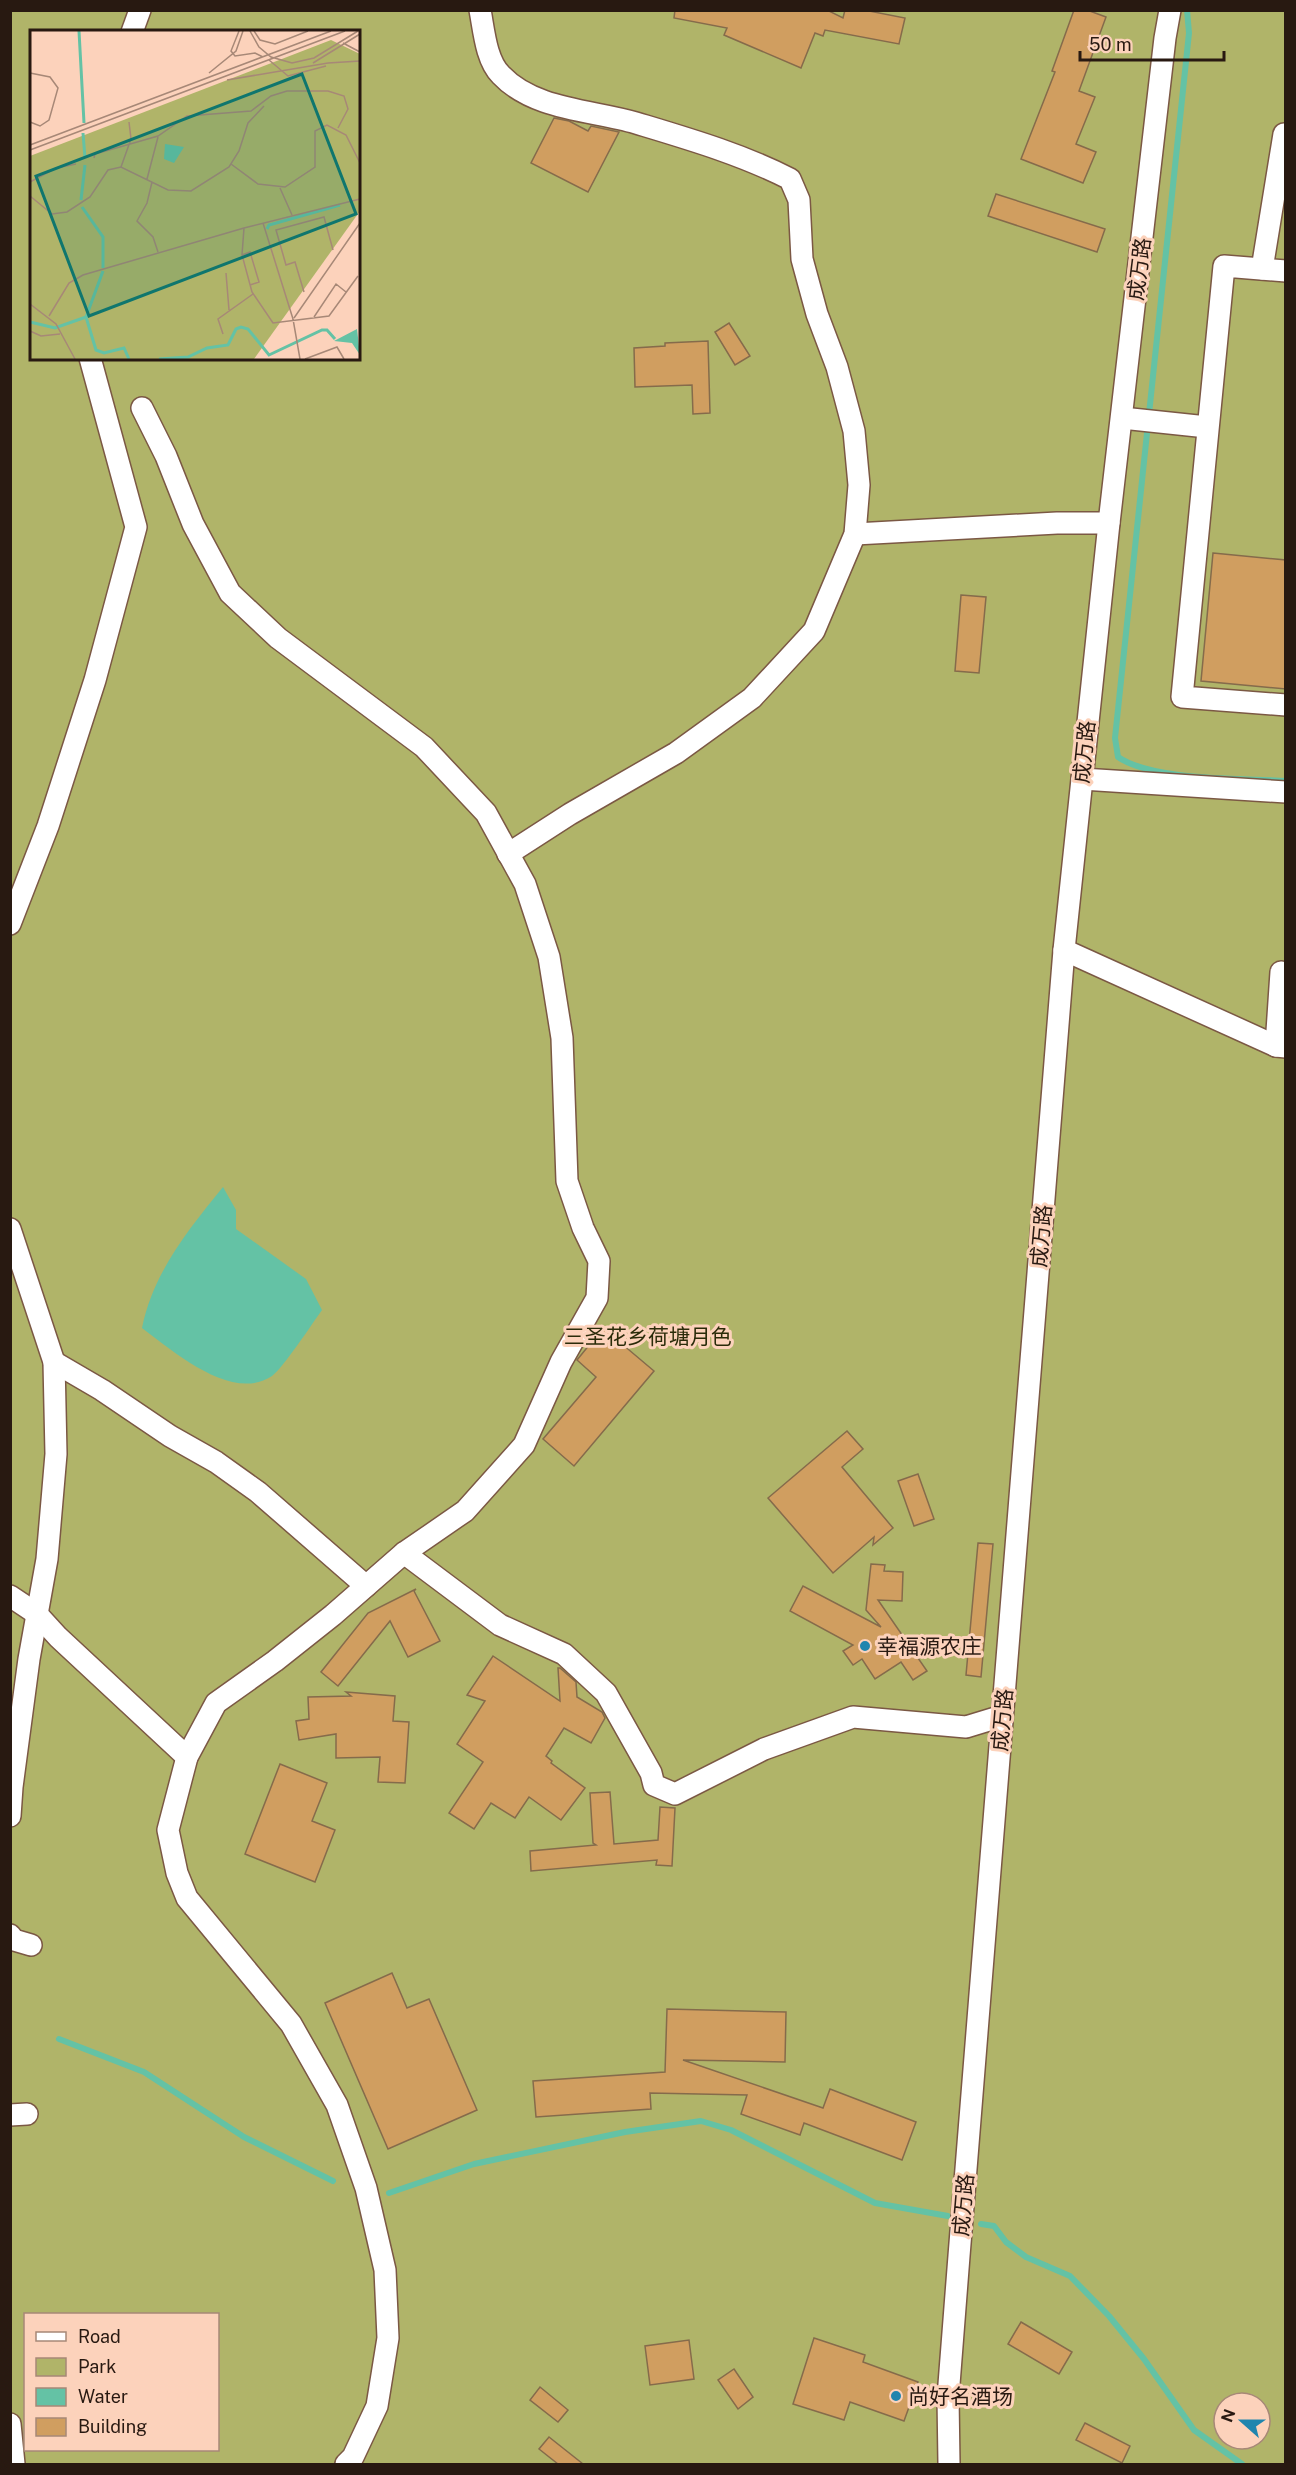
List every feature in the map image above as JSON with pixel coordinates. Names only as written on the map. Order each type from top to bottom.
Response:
[{"type":"street","points":[[133,30],[140,10]]},
{"type":"street","points":[[480,10],[487,47],[499,74],[531,98],[634,122],[754,160],[790,179],[799,200],[802,259],[817,314],[837,368],[854,431],[859,485],[855,534],[814,631],[752,698],[676,753],[570,814],[508,854]]},
{"type":"street","name":"成万路","points":[[949,2464],[949,2385],[1064,950],[1109,523],[1162,62],[1170,10]]},
{"type":"street","points":[[1262,269],[1284,134]]},
{"type":"street","points":[[1286,271],[1224,266],[1182,697],[1286,705]]},
{"type":"street","points":[[10,924],[59,792],[95,680],[136,527],[91,360]]},
{"type":"street","points":[[142,408],[166,456],[193,524],[230,593],[278,638],[424,747],[486,813],[525,884],[549,957],[562,1038],[567,1181],[599,1261],[597,1298],[561,1362],[524,1445],[465,1511],[404,1553],[275,1661],[216,1703],[186,1757],[168,1830],[177,1873],[187,1898],[291,2024],[337,2105],[366,2188],[385,2270],[388,2338],[377,2406],[353,2457],[346,2464]]},
{"type":"street","points":[[1122,418],[1207,427]]},
{"type":"street","points":[[855,534],[1057,523],[1109,523]]},
{"type":"street","points":[[1082,779],[1286,792]]},
{"type":"street","points":[[1064,950],[1281,1047],[1281,972],[1286,973]]},
{"type":"street","points":[[10,1229],[54,1362],[56,1454],[47,1559],[12,1787],[10,1816]]},
{"type":"street","points":[[54,1362],[102,1390],[170,1436],[216,1462],[258,1492],[366,1586]]},
{"type":"street","points":[[404,1553],[500,1625],[564,1654],[606,1693],[651,1773],[654,1785],[675,1794],[764,1749],[853,1717],[966,1726],[1002,1716]]},
{"type":"street","points":[[10,1596],[38,1614],[58,1637],[186,1757]]},
{"type":"street","points":[[10,1935],[14,1940],[31,1946]]},
{"type":"street","points":[[10,2424],[14,2464]]},
{"type":"green space","name":"三圣花乡荷塘月色","points":[[11,11],[1285,11],[1285,2464],[11,2464]]},
{"type":"water","points":[[223,1187],[236,1210],[236,1229],[306,1279],[322,1310],[277,1371],[272,1376],[256,1383],[239,1383],[221,1379],[204,1371],[142,1328],[154,1289],[163,1271],[197,1219]]},
{"type":"building","points":[[675,10],[827,10],[843,18],[845,10],[864,10],[905,18],[899,44],[825,30],[823,36],[815,33],[801,68],[724,35],[727,28],[674,18]]},
{"type":"building","points":[[1074,10],[1087,10],[1106,17],[1079,91],[1095,97],[1076,144],[1096,152],[1083,183],[1021,159],[1055,72],[1052,71]]},
{"type":"building","points":[[554,118],[569,121],[588,131],[591,126],[619,132],[588,192],[531,163]]},
{"type":"building","points":[[996,194],[1105,229],[1097,252],[988,216]]},
{"type":"building","points":[[729,323],[750,356],[735,365],[715,332]]},
{"type":"building","points":[[708,341],[710,413],[693,414],[692,385],[635,387],[634,348],[665,346],[665,343]]},
{"type":"building","points":[[1213,553],[1286,560],[1286,689],[1201,681]]},
{"type":"building","points":[[961,595],[986,597],[979,673],[955,671]]},
{"type":"building","points":[[603,1328],[654,1371],[574,1466],[543,1439],[596,1377],[577,1360]]},
{"type":"building","points":[[847,1431],[863,1449],[842,1467],[893,1528],[873,1545],[874,1537],[833,1573],[768,1498]]},
{"type":"building","points":[[918,1474],[934,1519],[914,1526],[898,1481]]},
{"type":"building","points":[[978,1543],[993,1544],[981,1677],[966,1675]]},
{"type":"building","points":[[871,1564],[885,1565],[884,1571],[903,1572],[902,1601],[878,1600],[927,1671],[913,1680],[901,1662],[875,1679],[862,1659],[853,1665],[843,1651],[853,1645],[790,1611],[803,1586],[881,1627],[866,1610]]},
{"type":"building","points":[[416,1589],[414,1591],[440,1641],[408,1657],[390,1621],[338,1686],[321,1672],[368,1613]]},
{"type":"building","points":[[493,1656],[560,1701],[558,1668],[560,1668],[576,1682],[577,1697],[602,1712],[605,1718],[591,1743],[564,1728],[546,1756],[552,1761],[551,1763],[585,1788],[561,1820],[529,1797],[515,1818],[491,1803],[474,1829],[449,1813],[483,1762],[457,1744],[485,1701],[467,1695]]},
{"type":"building","points":[[346,1692],[395,1696],[393,1721],[409,1722],[405,1783],[378,1782],[380,1757],[336,1758],[336,1734],[299,1740],[296,1721],[309,1719],[308,1697],[351,1696]]},
{"type":"building","points":[[280,1764],[327,1783],[312,1821],[335,1830],[315,1882],[245,1854]]},
{"type":"building","points":[[610,1792],[614,1844],[658,1840],[660,1807],[675,1808],[672,1866],[656,1865],[657,1860],[531,1871],[530,1851],[596,1845],[593,1843],[590,1793]]},
{"type":"building","points":[[392,1973],[407,2008],[429,1999],[477,2110],[388,2149],[325,2003]]},
{"type":"building","points":[[667,2009],[786,2012],[785,2062],[683,2060],[823,2108],[830,2089],[916,2122],[902,2160],[804,2123],[800,2135],[741,2114],[747,2095],[650,2093],[651,2109],[536,2117],[533,2081],[665,2072]]},
{"type":"building","points":[[1021,2322],[1072,2352],[1059,2374],[1008,2344]]},
{"type":"building","points":[[814,2338],[865,2355],[863,2362],[918,2382],[904,2421],[850,2402],[844,2420],[793,2404]]},
{"type":"building","points":[[689,2340],[694,2379],[650,2385],[645,2346]]},
{"type":"building","points":[[734,2369],[753,2397],[738,2409],[718,2380]]},
{"type":"building","points":[[540,2387],[568,2410],[558,2422],[530,2400]]},
{"type":"building","points":[[1085,2423],[1130,2446],[1122,2463],[1076,2440]]},
{"type":"building","points":[[549,2437],[583,2464],[558,2464],[539,2449]]},
{"type":"waterway","points":[[1187,10],[1189,33],[1115,738],[1118,757],[1133,765],[1198,777],[1286,781]]},
{"type":"waterway","points":[[59,2039],[144,2072],[244,2137],[333,2181]]},
{"type":"waterway","points":[[389,2193],[474,2164],[625,2132],[701,2121],[731,2130],[875,2203],[948,2216]]},
{"type":"waterway","points":[[981,2224],[994,2226],[1006,2242],[1026,2257],[1070,2276],[1109,2316],[1144,2359],[1194,2430],[1242,2464]]},
{"type":"place","name":"幸福源农庄","points":[[865,1646]]},
{"type":"place","name":"尚好名酒场","points":[[896,2396]]}]
